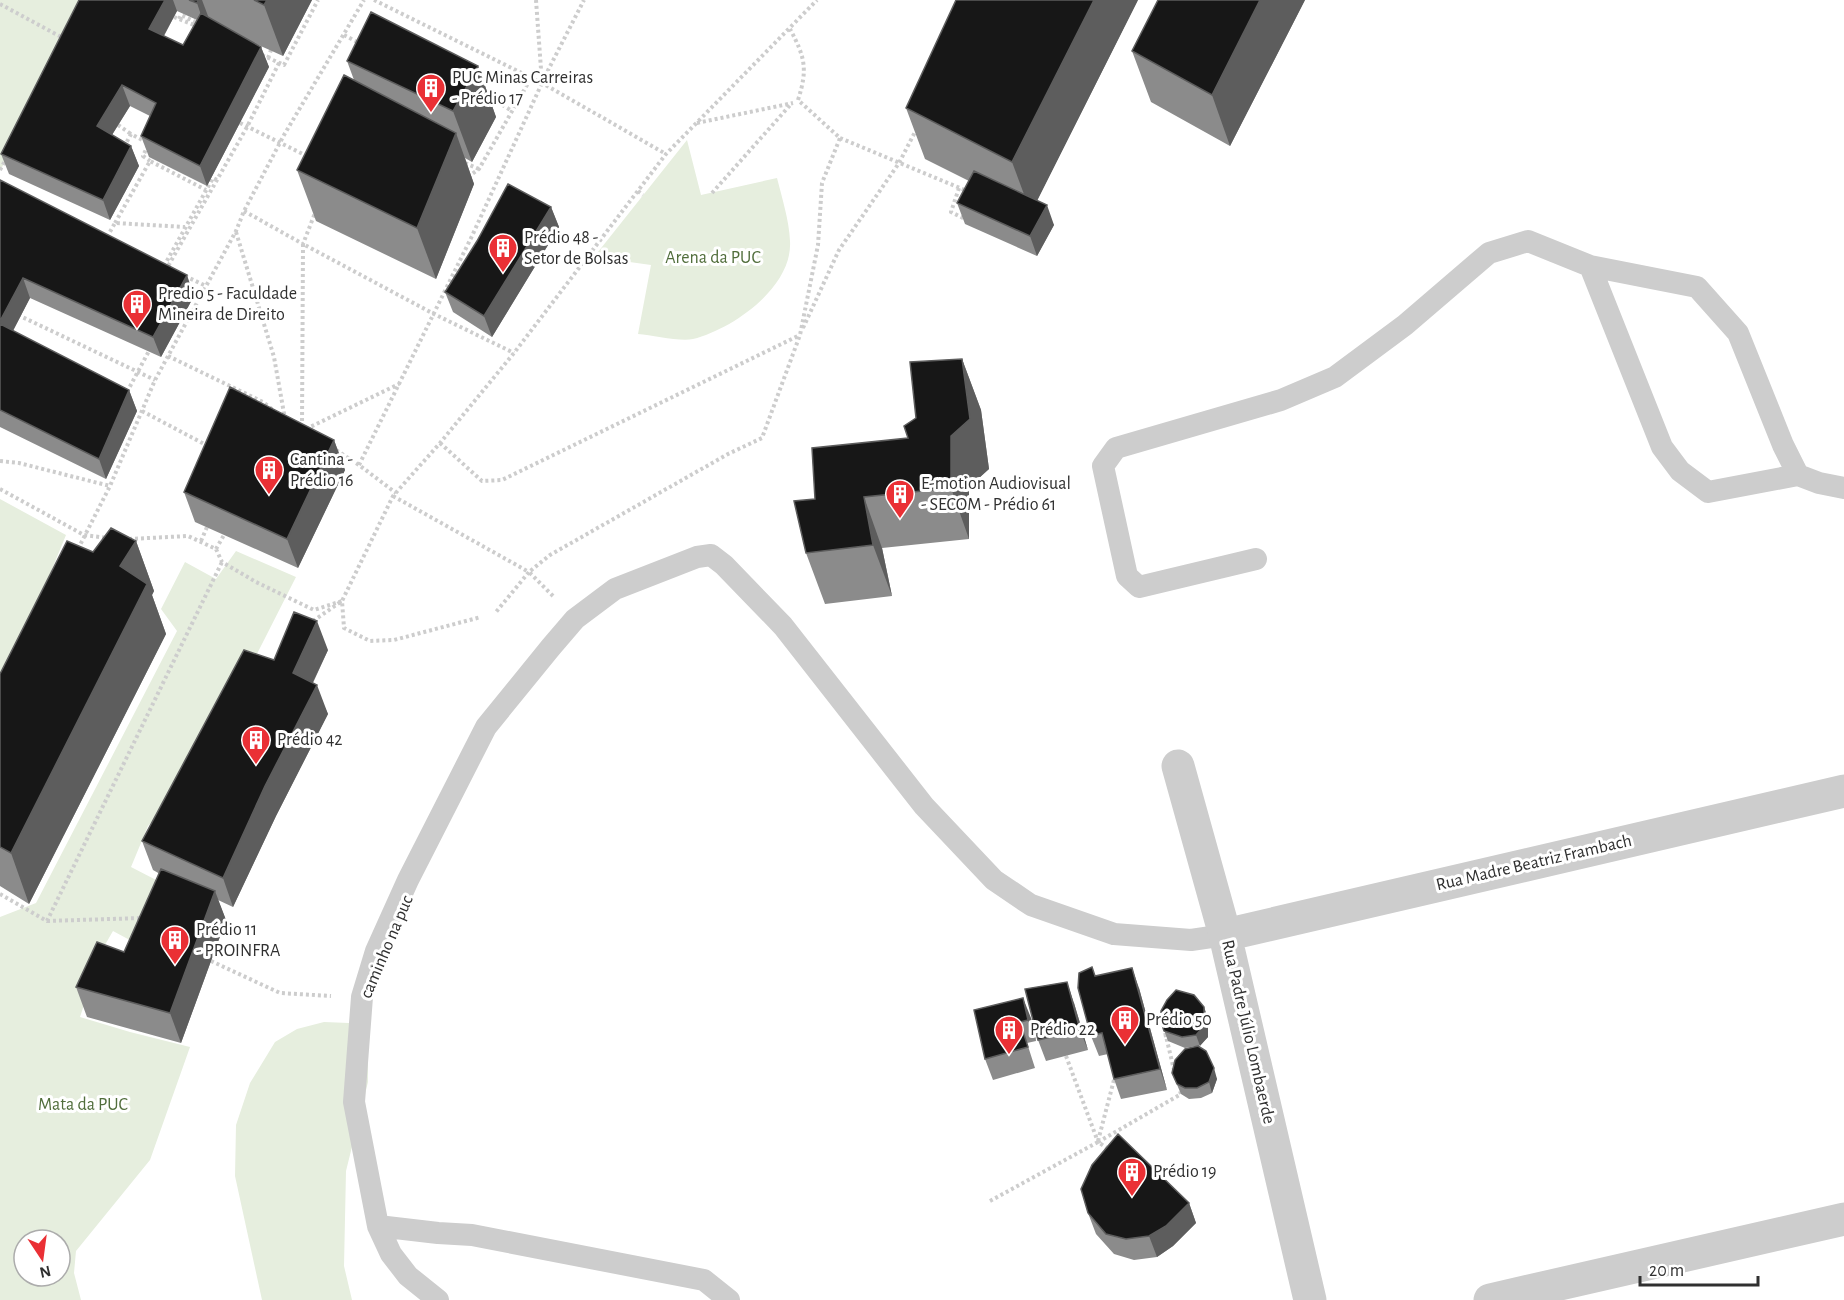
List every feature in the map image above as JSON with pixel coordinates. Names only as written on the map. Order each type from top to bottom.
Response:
[{"type":"street","name":"Rua Padre Júlio Lombaerde","points":[[1178,766],[1225,935],[1310,1300]]},
{"type":"street","name":"Rua Madre Beatriz Frambach","points":[[1225,935],[1844,792]]},
{"type":"street","points":[[1490,1300],[1844,1219]]},
{"type":"lane","points":[[1256,559],[1140,587],[1127,576],[1103,466],[1116,448],[1281,400],[1335,376],[1405,325],[1489,253],[1528,241],[1590,266],[1697,288],[1738,333],[1783,445],[1798,474]]},
{"type":"lane","points":[[1590,266],[1662,447],[1680,471],[1708,492],[1798,474],[1818,483],[1844,488]]},
{"type":"lane","points":[[438,1300],[408,1276],[391,1254],[378,1226],[354,1102],[362,997],[376,951],[408,880],[486,728],[575,619],[615,589],[697,557],[711,555],[783,626],[924,806],[994,880],[1031,905],[1114,934],[1191,940],[1225,935]]},
{"type":"lane","points":[[378,1226],[472,1235],[704,1280],[729,1300]]},
{"type":"path","points":[[258,53],[284,65],[318,0]]},
{"type":"path","points":[[74,556],[110,486],[155,380],[236,231],[280,142],[364,0]]},
{"type":"path","points":[[374,0],[542,83],[666,154]]},
{"type":"path","points":[[536,0],[542,83]]},
{"type":"path","points":[[359,465],[451,279],[542,83],[584,0]]},
{"type":"path","points":[[311,622],[342,601],[395,495],[514,352],[666,154],[818,0]]},
{"type":"path","points":[[0,4],[66,40]]},
{"type":"path","points":[[198,21],[198,23],[181,15],[176,18],[203,29]]},
{"type":"path","points":[[697,123],[798,100],[805,78],[803,60],[801,50],[790,29]]},
{"type":"path","points":[[344,35],[361,44]]},
{"type":"path","points":[[268,58],[271,50]]},
{"type":"path","points":[[167,268],[247,127],[279,63]]},
{"type":"path","points":[[465,179],[478,169],[531,78]]},
{"type":"path","points":[[485,111],[493,99],[512,111]]},
{"type":"path","points":[[798,100],[840,138],[976,195]]},
{"type":"path","points":[[712,193],[792,103]]},
{"type":"path","points":[[496,612],[529,572],[550,555],[728,454],[762,438],[800,335],[839,250],[899,163],[920,122]]},
{"type":"path","points":[[240,123],[312,159]]},
{"type":"path","points":[[118,125],[149,144]]},
{"type":"path","points":[[120,155],[131,134]]},
{"type":"path","points":[[153,136],[143,156],[206,190]]},
{"type":"path","points":[[800,335],[818,245],[822,183],[840,138]]},
{"type":"path","points":[[0,170],[10,150]]},
{"type":"path","points":[[457,159],[478,169]]},
{"type":"path","points":[[105,242],[150,161]]},
{"type":"path","points":[[206,286],[163,266],[213,178],[217,180]]},
{"type":"path","points":[[959,188],[951,212],[970,221]]},
{"type":"path","points":[[638,190],[643,195]]},
{"type":"path","points":[[244,211],[434,314],[514,352]]},
{"type":"path","points":[[302,430],[303,244],[315,212]]},
{"type":"path","points":[[115,223],[185,227]]},
{"type":"path","points":[[168,356],[263,402],[285,421],[274,357],[236,231]]},
{"type":"path","points":[[451,279],[460,283]]},
{"type":"path","points":[[12,312],[155,380]]},
{"type":"path","points":[[440,443],[482,481],[502,480],[800,335]]},
{"type":"path","points":[[126,394],[154,341]]},
{"type":"path","points":[[302,430],[399,384]]},
{"type":"path","points":[[142,411],[214,449]]},
{"type":"path","points":[[272,418],[276,413]]},
{"type":"path","points":[[302,430],[312,436]]},
{"type":"path","points":[[330,447],[359,465],[395,495],[529,572],[575,619]]},
{"type":"path","points":[[0,461],[19,463],[110,486]]},
{"type":"path","points":[[0,489],[84,535],[112,538]]},
{"type":"path","points":[[201,542],[207,527]]},
{"type":"path","points":[[216,549],[224,535]]},
{"type":"path","points":[[122,539],[188,536],[216,549],[222,562],[256,582],[314,609],[342,601]]},
{"type":"path","points":[[47,921],[222,562]]},
{"type":"path","points":[[342,601],[344,628],[369,641],[394,640],[481,617]]},
{"type":"path","points":[[0,894],[47,921],[152,918]]},
{"type":"path","points":[[211,961],[280,993],[362,997]]},
{"type":"path","points":[[1168,1041],[1165,1032],[1175,1074]]},
{"type":"path","points":[[1066,1056],[1098,1142],[1115,1154]]},
{"type":"path","points":[[1098,1142],[1115,1075]]},
{"type":"path","points":[[990,1201],[1181,1094],[1178,1084]]},
{"type":"green space","points":[[0,0],[89,0],[0,171]]},
{"type":"green space","name":"Arena da PUC","points":[[687,140],[701,195],[777,178],[788,225],[790,241],[788,258],[782,274],[771,290],[758,304],[725,326],[709,334],[688,340],[638,334],[651,265],[594,257]]},
{"type":"green space","points":[[0,499],[66,535],[0,696]]},
{"type":"green space","name":"Mata da PUC","points":[[236,551],[296,577],[198,770],[148,826],[131,867],[160,882],[139,945],[113,931],[102,950],[80,1017],[190,1047],[150,1160],[76,1251],[74,1273],[81,1300],[0,1300],[0,917],[36,903],[177,631],[161,609],[185,562],[216,579]]},
{"type":"green space","points":[[324,1022],[349,1023],[368,1039],[368,1082],[346,1171],[344,1266],[352,1300],[262,1300],[235,1176],[236,1125],[250,1083],[275,1042],[297,1029]]},
{"type":"building","points":[[79,0],[165,0],[149,29],[183,45],[201,13],[261,47],[200,166],[141,136],[156,103],[122,85],[97,126],[131,146],[103,200],[1,154]]},
{"type":"building","points":[[254,0],[267,0],[264,5]]},
{"type":"building","points":[[956,0],[1094,0],[1012,162],[906,108]]},
{"type":"building","points":[[1158,0],[1260,0],[1212,95],[1132,51]]},
{"type":"building","points":[[371,12],[478,66],[453,111],[347,61]]},
{"type":"building","points":[[344,75],[456,133],[417,228],[297,170]]},
{"type":"building","points":[[974,171],[1047,205],[1030,236],[957,203]]},
{"type":"building","points":[[0,180],[187,275],[153,337],[23,278],[0,321]]},
{"type":"building","points":[[508,184],[551,207],[484,316],[445,292],[477,241]]},
{"type":"building","points":[[0,324],[129,390],[99,459],[0,410]]},
{"type":"building","points":[[962,359],[970,419],[951,436],[951,488],[864,497],[873,545],[806,553],[794,501],[815,499],[812,448],[908,438],[904,426],[916,418],[910,362]]},
{"type":"building","name":"Cantina - Prédio 16","points":[[230,387],[334,440],[287,539],[184,492]]},
{"type":"building","points":[[111,528],[136,541],[120,566],[147,584],[11,853],[0,847],[0,674],[67,541],[93,552]]},
{"type":"building","name":"Prédio 42","points":[[294,612],[317,621],[293,673],[317,685],[265,786],[223,878],[142,841],[244,650],[274,660]]},
{"type":"building","points":[[161,869],[215,891],[170,1013],[76,987],[97,942],[124,952]]},
{"type":"building","name":"Prédio 50","points":[[1092,967],[1095,976],[1132,968],[1160,1069],[1114,1079],[1102,1033],[1091,1036],[1078,988],[1079,973]]},
{"type":"building","points":[[1067,982],[1080,1030],[1038,1040],[1025,989]]},
{"type":"building","points":[[1176,990],[1194,995],[1204,1007],[1204,1026],[1196,1035],[1182,1037],[1164,1031],[1161,1011]]},
{"type":"building","points":[[1023,998],[1028,1020],[1020,1022],[1028,1047],[985,1059],[974,1010]]},
{"type":"building","points":[[1198,1046],[1206,1051],[1214,1068],[1209,1082],[1197,1088],[1185,1088],[1177,1084],[1172,1073],[1175,1060],[1185,1049]]},
{"type":"building","name":"Prédio 19","points":[[1118,1134],[1189,1203],[1166,1226],[1149,1236],[1126,1239],[1106,1234],[1088,1213],[1081,1189],[1092,1165]]},
{"type":"place","name":"PUC Minas Carreiras - Prédio 17","points":[[431,114]]},
{"type":"place","name":"Prédio 48 - Setor de Bolsas","points":[[503,274]]},
{"type":"place","name":"Predio 5 - Faculdade Mineira de Direito","points":[[137,330]]},
{"type":"place","name":"Cantina - Prédio 16","points":[[269,496]]},
{"type":"place","name":"E-motion Audiovisual - SECOM - Prédio 61","points":[[900,520]]},
{"type":"place","name":"Prédio 42","points":[[256,766]]},
{"type":"place","name":"Prédio 11 - PROINFRA","points":[[175,966]]},
{"type":"place","name":"Prédio 50","points":[[1125,1046]]},
{"type":"place","name":"Prédio 22","points":[[1009,1056]]},
{"type":"place","name":"Prédio 19","points":[[1132,1198]]}]
